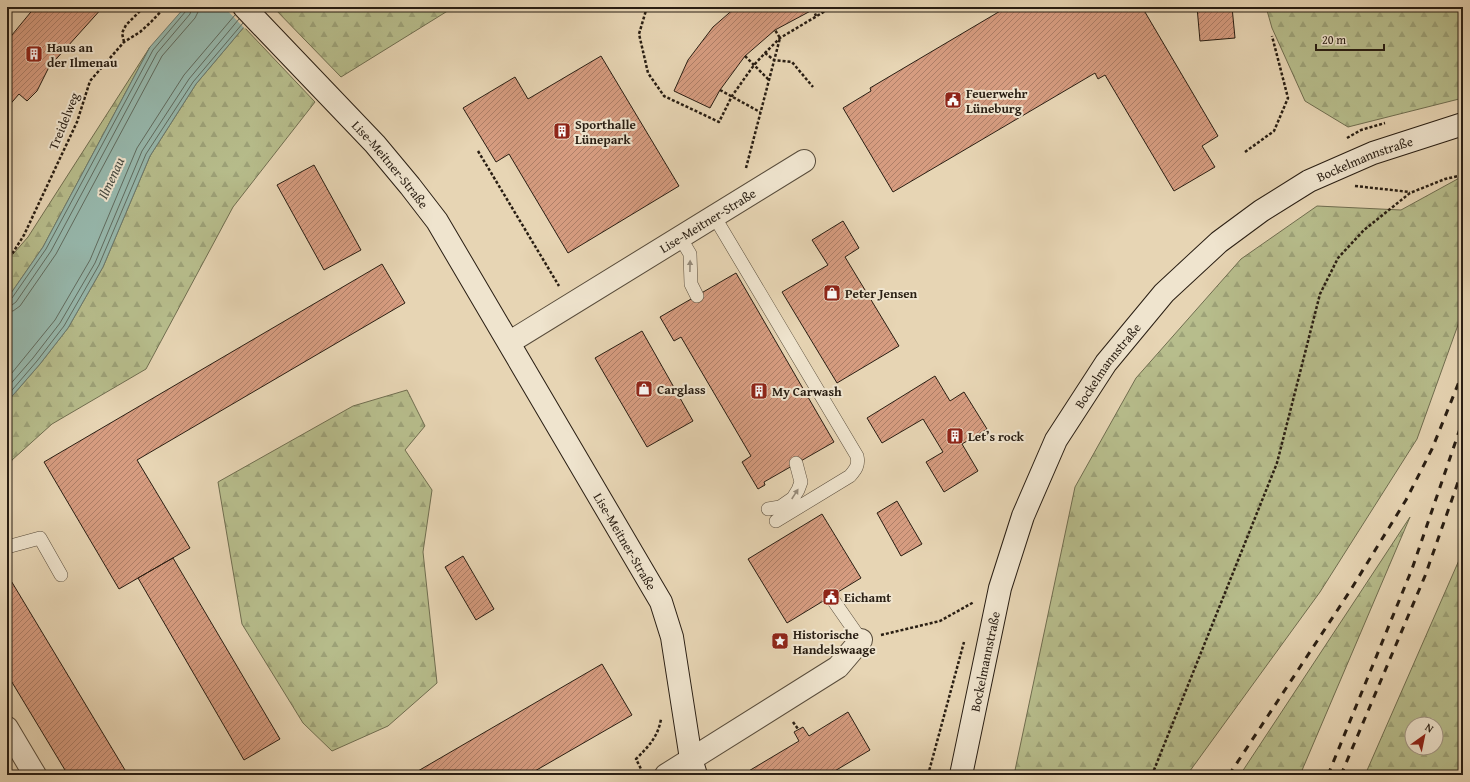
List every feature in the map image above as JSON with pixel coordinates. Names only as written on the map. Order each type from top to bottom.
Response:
[{"type":"main road","name":"Lise-Meitner-Straße","points":[[244,7],[375,144],[410,186],[437,221],[510,342],[661,602],[672,637],[693,767]]},
{"type":"main road","name":"Bockelmannstraße","points":[[961,775],[1000,588],[1023,516],[1056,440],[1106,363],[1164,293],[1219,242],[1261,211],[1309,181],[1373,153],[1463,124]]},
{"type":"main road","name":"Lise-Meitner-Straße","points":[[510,342],[804,161]]},
{"type":"main road","points":[[666,775],[693,767],[838,667],[861,640]]},
{"type":"main road","points":[[7,728],[35,775]]},
{"type":"lane","points":[[714,216],[857,456],[858,462],[856,469],[850,476],[776,521]]},
{"type":"lane","points":[[680,237],[690,254],[691,284],[697,296]]},
{"type":"lane","points":[[768,509],[780,507],[793,498],[796,494],[801,482],[796,463]]},
{"type":"lane","points":[[7,547],[40,538],[61,575]]},
{"type":"lane","points":[[831,597],[861,640]]},
{"type":"path","points":[[124,42],[122,33],[126,25],[144,7]]},
{"type":"path","name":"Treidelweg","points":[[7,262],[24,235],[77,122],[90,81],[124,42],[140,32],[165,7]]},
{"type":"path","points":[[647,7],[639,34],[648,73],[664,96],[719,122],[732,96],[754,65],[765,53],[780,38],[832,7]]},
{"type":"path","points":[[813,9],[816,16]]},
{"type":"path","points":[[746,168],[780,38],[775,30]]},
{"type":"path","points":[[1245,152],[1274,131],[1288,98],[1272,36]]},
{"type":"path","points":[[765,53],[774,60],[792,62],[813,87]]},
{"type":"path","points":[[745,56],[769,80]]},
{"type":"path","points":[[720,90],[760,112]]},
{"type":"path","points":[[478,151],[570,305]]},
{"type":"path","points":[[1152,775],[1277,464],[1320,294],[1338,258],[1364,230],[1410,193],[1445,179],[1463,175]]},
{"type":"path","points":[[1348,185],[1410,193]]},
{"type":"path","points":[[861,640],[940,621],[974,602],[972,610]]},
{"type":"path","points":[[928,775],[964,640]]},
{"type":"path","points":[[644,775],[636,759],[649,747],[656,736],[662,716]]},
{"type":"green space","points":[[273,7],[454,7],[341,77]]},
{"type":"green space","points":[[1266,7],[1463,7],[1463,98],[1348,127],[1305,101],[1272,28]]},
{"type":"green space","points":[[244,27],[315,102],[233,207],[146,369],[52,424],[12,460],[7,472],[7,402],[40,364],[68,328],[103,267],[150,156],[196,84]]},
{"type":"green space","points":[[150,47],[43,247],[7,299],[7,261],[28,237]]},
{"type":"green space","points":[[1463,176],[1463,311],[1417,439],[1320,592],[1187,775],[1014,775],[1075,487],[1136,378],[1241,259],[1317,206],[1401,210]]},
{"type":"green space","points":[[407,390],[425,426],[405,450],[432,490],[423,552],[437,683],[388,726],[332,751],[303,723],[242,624],[218,482],[353,406]]},
{"type":"green space","points":[[1410,517],[1300,775],[1240,775]]},
{"type":"green space","points":[[1463,551],[1463,775],[1365,775]]},
{"type":"water","name":"Ilmenau","points":[[185,7],[269,7],[244,27],[196,84],[150,156],[103,267],[68,328],[40,364],[7,402],[7,299],[43,247],[150,47]]},
{"type":"pier","points":[[224,7],[271,7],[245,29]]},
{"type":"building","name":"Haus an der Ilmenau","points":[[35,7],[103,7],[49,67],[37,91],[27,101],[19,94],[7,108],[7,41]]},
{"type":"building","points":[[736,7],[818,7],[775,30],[745,56],[720,90],[710,108],[674,91],[688,60],[713,27]]},
{"type":"building","name":"Feuerwehr Lüneburg","points":[[1007,7],[1142,7],[1218,136],[1202,146],[1215,167],[1174,191],[1105,75],[1098,79],[1095,73],[893,192],[843,108],[871,91],[870,88]]},
{"type":"building","points":[[1197,7],[1232,7],[1235,38],[1200,41]]},
{"type":"building","name":"Sporthalle Lünepark","points":[[601,56],[679,186],[568,253],[509,154],[496,162],[463,108],[515,77],[528,99]]},
{"type":"building","points":[[314,165],[361,250],[324,270],[277,185]]},
{"type":"building","points":[[843,221],[859,248],[845,257],[899,346],[837,383],[782,292],[828,265],[812,240]]},
{"type":"building","points":[[382,264],[405,303],[137,460],[190,548],[119,589],[44,462]]},
{"type":"building","name":"My Carwash","points":[[736,273],[834,442],[764,482],[765,485],[758,489],[742,462],[751,456],[681,337],[674,341],[660,317]]},
{"type":"building","name":"Carglass","points":[[642,331],[693,421],[647,447],[595,358]]},
{"type":"building","name":"Let’s rock","points":[[935,376],[950,401],[964,392],[987,429],[962,444],[978,471],[944,492],[926,462],[943,452],[923,419],[882,443],[867,418]]},
{"type":"building","points":[[897,501],[922,544],[901,556],[877,513]]},
{"type":"building","points":[[822,514],[861,578],[787,623],[748,559]]},
{"type":"building","points":[[463,556],[494,609],[476,620],[445,567]]},
{"type":"building","points":[[173,558],[280,739],[244,760],[138,578]]},
{"type":"building","points":[[7,574],[128,775],[68,775],[7,674]]},
{"type":"building","points":[[602,664],[632,715],[528,775],[420,775],[418,771]]},
{"type":"building","points":[[848,712],[870,750],[828,775],[742,775],[799,741],[794,732],[803,727],[809,736]]},
{"type":"railway","points":[[1229,775],[1350,591],[1406,500],[1432,449],[1463,372]]},
{"type":"railway","points":[[1328,775],[1412,569],[1463,420]]},
{"type":"railway","points":[[1341,775],[1425,576],[1463,468]]},
{"type":"place","name":"Haus an der Ilmenau","points":[[34,54]]},
{"type":"place","name":"Feuerwehr Lüneburg","points":[[953,100]]},
{"type":"place","name":"Sporthalle Lünepark","points":[[562,131]]},
{"type":"place","name":"Peter Jensen","points":[[832,293]]},
{"type":"place","name":"Carglass","points":[[644,389]]},
{"type":"place","name":"My Carwash","points":[[759,391]]},
{"type":"place","name":"Let’s rock","points":[[955,436]]},
{"type":"place","name":"Eichamt","points":[[831,597]]},
{"type":"place","name":"Historische Handelswaage","points":[[780,641]]}]
